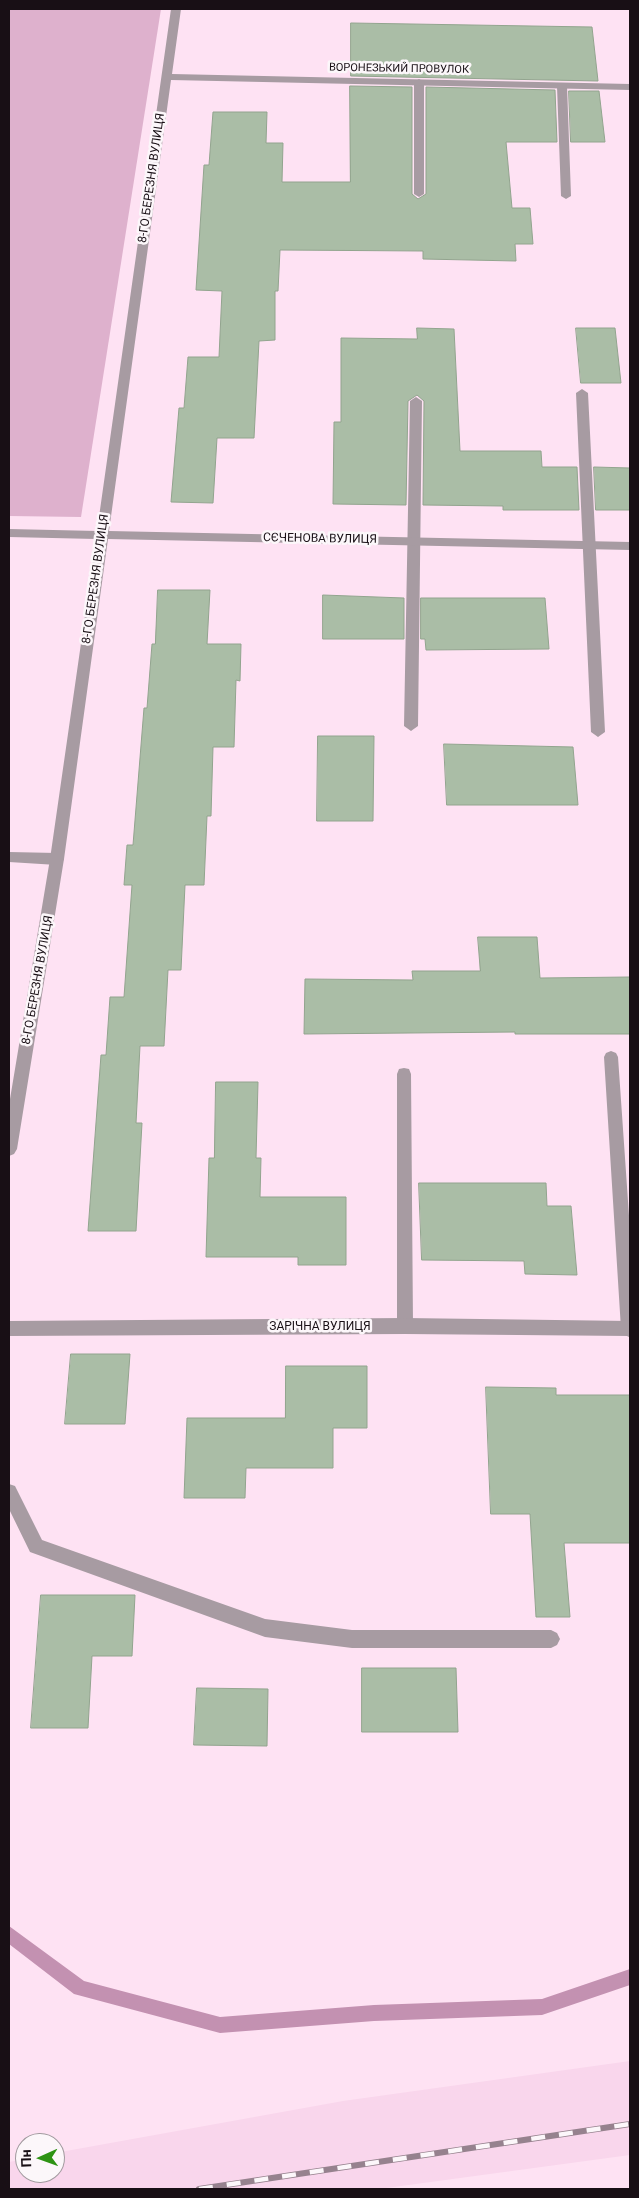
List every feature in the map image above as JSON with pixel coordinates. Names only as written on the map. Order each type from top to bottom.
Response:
[{"type":"street","name":"8-ГО БЕРЕЗНЯ ВУЛИЦЯ","points":[[9,1149],[57,859],[176,9]]},
{"type":"street","name":"ВОРОНЕЗЬКИЙ ПРОВУЛОК","points":[[167,77],[630,87]]},
{"type":"street","points":[[419,82],[419,194]]},
{"type":"street","points":[[562,86],[566,196]]},
{"type":"street","points":[[582,393],[598,732]]},
{"type":"street","points":[[411,726],[416,401]]},
{"type":"street","name":"СЄЧЕНОВА ВУЛИЦЯ","points":[[9,533],[630,546]]},
{"type":"street","points":[[9,857],[57,859]]},
{"type":"street","points":[[611,1057],[630,1329]]},
{"type":"street","points":[[404,1074],[405,1326]]},
{"type":"street","name":"ЗАРІЧНА ВУЛИЦЯ","points":[[9,1329],[405,1326],[630,1329]]},
{"type":"street","points":[[9,1492],[36,1546],[265,1628],[352,1639],[551,1639]]},
{"type":"shaded area","points":[[9,9],[161,9],[81,517],[9,516]]},
{"type":"shaded area","points":[[630,2061],[630,2155],[379,2189],[9,2189],[9,2162],[15,2161],[15,2183],[65,2183],[65,2151],[343,2101]]},
{"type":"building","points":[[351,23],[592,27],[598,81],[351,76]]},
{"type":"building","points":[[350,86],[412,87],[412,194],[418,199],[426,194],[426,87],[555,90],[557,142],[506,142],[512,208],[530,208],[533,244],[515,244],[516,261],[423,259],[423,251],[280,250],[278,291],[275,291],[275,340],[259,341],[254,438],[217,438],[213,503],[171,502],[179,408],[184,408],[188,357],[219,357],[222,291],[196,290],[204,165],[209,165],[213,112],[267,112],[266,143],[283,143],[282,182],[350,182]]},
{"type":"building","points":[[569,91],[599,91],[605,142],[571,142]]},
{"type":"building","points":[[417,328],[454,329],[460,451],[541,451],[542,467],[577,467],[579,510],[503,510],[503,506],[423,505],[424,401],[417,395],[408,401],[406,505],[333,504],[334,422],[341,422],[341,338],[417,339]]},
{"type":"building","points":[[576,328],[615,328],[621,383],[581,383]]},
{"type":"building","points":[[594,467],[630,468],[630,510],[596,510]]},
{"type":"building","points":[[158,590],[210,590],[207,644],[241,644],[240,681],[236,680],[234,747],[213,747],[211,816],[207,816],[204,885],[185,885],[181,970],[168,970],[164,1046],[140,1046],[136,1123],[142,1123],[136,1231],[88,1231],[101,1055],[106,1055],[110,997],[124,997],[132,885],[124,885],[127,845],[133,845],[144,708],[147,708],[152,644],[155,644]]},
{"type":"building","points":[[323,595],[404,598],[404,639],[323,639]]},
{"type":"building","points":[[421,598],[545,598],[549,649],[426,650],[425,639],[421,639]]},
{"type":"building","points":[[318,736],[374,736],[373,821],[317,821]]},
{"type":"building","points":[[444,744],[573,747],[578,805],[447,805]]},
{"type":"building","points":[[478,937],[537,937],[540,978],[630,977],[630,1034],[515,1034],[515,1032],[304,1034],[305,979],[413,980],[412,971],[480,971]]},
{"type":"building","points":[[216,1082],[258,1082],[256,1158],[261,1158],[260,1197],[346,1197],[346,1265],[298,1265],[298,1257],[206,1257],[209,1158],[214,1158]]},
{"type":"building","points":[[419,1183],[546,1183],[547,1206],[571,1206],[577,1275],[525,1274],[524,1261],[422,1260]]},
{"type":"building","points":[[71,1354],[130,1354],[125,1424],[65,1424]]},
{"type":"building","points":[[286,1366],[367,1366],[367,1428],[333,1428],[333,1468],[246,1468],[245,1498],[184,1498],[187,1418],[285,1418]]},
{"type":"building","points":[[486,1387],[556,1388],[556,1395],[630,1395],[630,1543],[564,1543],[570,1617],[536,1617],[530,1514],[491,1514]]},
{"type":"building","points":[[41,1595],[135,1595],[132,1656],[92,1656],[88,1728],[31,1728]]},
{"type":"building","points":[[362,1668],[456,1668],[458,1732],[362,1732]]},
{"type":"building","points":[[197,1688],[268,1689],[267,1746],[194,1745]]},
{"type":"waterway","points":[[9,1934],[80,1988],[220,2025],[374,2013],[542,2007],[630,1977]]},
{"type":"railway","points":[[199,2189],[630,2124]]}]
